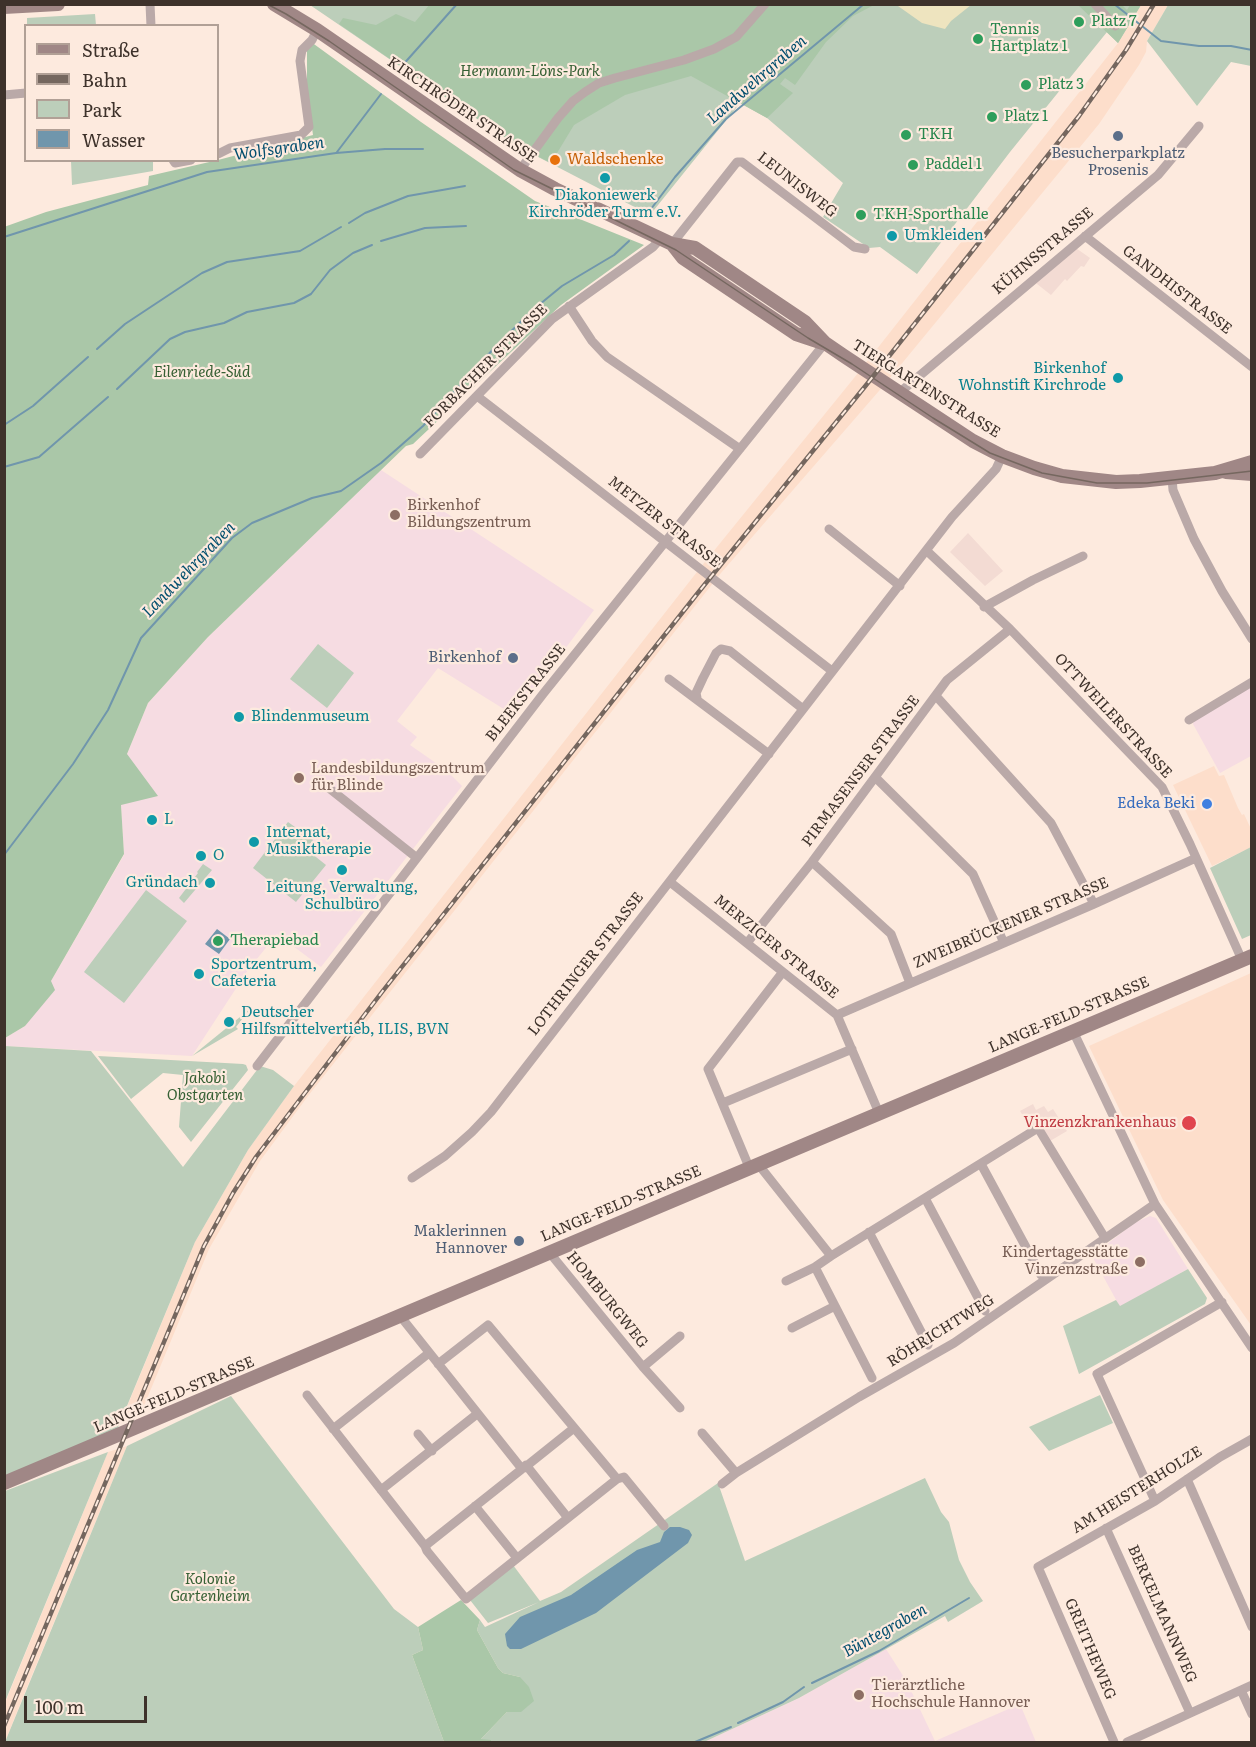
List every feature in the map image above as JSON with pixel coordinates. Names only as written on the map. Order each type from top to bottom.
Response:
[{"type":"street","points":[[4,7],[58,4]]},
{"type":"street","points":[[150,4],[151,24]]},
{"type":"street","name":"KIRCHRÖDER STRASSE","points":[[274,4],[317,30],[520,170],[555,189],[667,241]]},
{"type":"street","points":[[520,170],[558,118],[573,101],[585,92],[599,83],[714,50],[735,37],[765,4]]},
{"type":"street","points":[[1095,4],[1115,26]]},
{"type":"street","points":[[219,154],[230,148],[301,135],[309,127],[300,60],[302,50],[312,40],[317,30]]},
{"type":"street","points":[[4,95],[24,93]]},
{"type":"street","name":"KÜHNSSTRASSE","points":[[899,393],[1158,175],[1199,126]]},
{"type":"street","name":"LEUNISWEG","points":[[667,241],[737,162],[742,162],[854,247],[865,249]]},
{"type":"street","name":"GANDHISTRASSE","points":[[1085,236],[1251,368]]},
{"type":"street","name":"FORBACHER STRASSE","points":[[420,454],[552,319],[652,247],[667,241]]},
{"type":"street","name":"TIERGARTENSTRASSE","points":[[667,241],[683,258],[796,334],[825,343],[973,441],[1002,456],[1062,476],[1094,481],[1140,482],[1224,472],[1251,474]]},
{"type":"street","points":[[569,306],[592,341],[607,357],[740,449]]},
{"type":"street","name":"BLEEKSTRASSE","points":[[257,1066],[665,542],[825,343]]},
{"type":"street","name":"METZER STRASSE","points":[[477,396],[832,671]]},
{"type":"street","name":"LOTHRINGER STRASSE","points":[[412,1178],[445,1156],[490,1112],[952,517],[996,469],[1002,456]]},
{"type":"street","name":"TIERGARTENSTRASSE","points":[[1224,472],[1251,462]]},
{"type":"street","points":[[1172,478],[1173,490],[1194,539],[1251,639]]},
{"type":"street","points":[[829,529],[900,586]]},
{"type":"street","name":"OTTWEILERSTRASSE","points":[[927,552],[984,608],[1010,629],[1162,787],[1247,958]]},
{"type":"street","points":[[984,608],[1048,572],[1083,556]]},
{"type":"street","name":"PIRMASENSER STRASSE","points":[[747,943],[812,862],[947,681],[1010,629]]},
{"type":"street","points":[[697,698],[696,693],[703,678],[721,649],[730,651],[802,709]]},
{"type":"street","points":[[669,679],[769,754]]},
{"type":"street","points":[[1189,720],[1251,682]]},
{"type":"street","points":[[936,696],[1051,823],[1094,904]]},
{"type":"street","points":[[875,777],[973,874],[1004,943]]},
{"type":"street","points":[[320,781],[417,858]]},
{"type":"street","name":"ZWEIBRÜCKENER STRASSE","points":[[837,1015],[1196,858]]},
{"type":"street","points":[[812,862],[891,934],[910,984]]},
{"type":"street","name":"MERZIGER STRASSE","points":[[670,882],[837,1015],[879,1113]]},
{"type":"street","name":"LANGE-FELD-STRASSE","points":[[4,1483],[1247,958]]},
{"type":"street","points":[[782,973],[708,1069],[754,1166],[831,1256]]},
{"type":"street","points":[[1073,1031],[1155,1204],[1251,1348]]},
{"type":"street","points":[[723,1103],[852,1049]]},
{"type":"street","points":[[786,1281],[815,1267],[1038,1128],[1105,1238]]},
{"type":"street","points":[[981,1164],[1041,1275]]},
{"type":"street","points":[[925,1198],[985,1311]]},
{"type":"street","name":"RÖHRICHTWEG","points":[[722,1484],[859,1397],[944,1350],[1155,1204]]},
{"type":"street","points":[[869,1232],[928,1345]]},
{"type":"street","name":"HOMBURGWEG","points":[[549,1252],[643,1367],[680,1408]]},
{"type":"street","points":[[815,1267],[872,1378]]},
{"type":"street","points":[[1155,1500],[1097,1374],[1222,1302]]},
{"type":"street","points":[[792,1328],[835,1306]]},
{"type":"street","points":[[401,1317],[477,1414],[567,1518]]},
{"type":"street","points":[[438,1364],[488,1325],[617,1479]]},
{"type":"street","name":"HOMBURGWEG","points":[[643,1367],[680,1336]]},
{"type":"street","points":[[333,1429],[429,1353]]},
{"type":"street","points":[[307,1395],[466,1599],[617,1479],[624,1478],[664,1526]]},
{"type":"street","points":[[381,1490],[477,1414]]},
{"type":"street","points":[[425,1546],[574,1428]]},
{"type":"street","points":[[702,1433],[736,1473]]},
{"type":"street","points":[[418,1434],[432,1451]]},
{"type":"street","name":"AM HEISTERHOLZE","points":[[1038,1567],[1155,1500],[1251,1439]]},
{"type":"street","points":[[1186,1479],[1251,1627]]},
{"type":"street","points":[[476,1506],[517,1558]]},
{"type":"street","name":"BERKELMANNWEG","points":[[1106,1528],[1190,1713]]},
{"type":"street","name":"GREITHEWEG","points":[[1038,1567],[1114,1743]]},
{"type":"street","points":[[1127,1743],[1251,1685]]},
{"type":"street","points":[[1241,1690],[1251,1714]]},
{"type":"shaded area","points":[[1141,5],[1168,5],[1147,41],[1146,52],[1139,65],[1099,124],[885,384],[721,573],[308,1096],[260,1161],[209,1249],[141,1413],[122,1419],[195,1242],[248,1150],[294,1086],[704,563],[854,378],[1118,43]]},
{"type":"shaded area","points":[[1073,246],[1090,258],[1084,267],[1081,266],[1067,281],[1065,279],[1051,295],[1032,280]]},
{"type":"shaded area","name":"Landesbildungszentrum für Blinde","points":[[381,470],[594,610],[515,716],[438,668],[397,721],[417,737],[410,745],[446,770],[462,786],[321,967],[277,934],[248,970],[192,1056],[5,1046],[5,1038],[25,1026],[124,855],[121,805],[127,754],[148,703],[208,637]]},
{"type":"shaded area","points":[[968,533],[1003,571],[985,586],[950,552]]},
{"type":"shaded area","points":[[1251,685],[1251,756],[1220,773],[1193,724],[1194,721]]},
{"type":"shaded area","points":[[1214,766],[1219,776],[1224,775],[1238,808],[1242,815],[1244,814],[1251,829],[1252,847],[1212,866],[1173,785]]},
{"type":"shaded area","name":"Vinzenzkrankenhaus","points":[[1251,973],[1251,1325],[1163,1200],[1089,1046]]},
{"type":"shaded area","points":[[1033,1104],[1036,1110],[1044,1106],[1048,1112],[1053,1109],[1067,1131],[1050,1141],[1039,1122],[1030,1127],[1020,1111]]},
{"type":"shaded area","name":"Kindertagesstätte Vinzenzstraße","points":[[1150,1216],[1156,1218],[1188,1269],[1120,1307],[1092,1256],[1134,1223]]},
{"type":"shaded area","points":[[127,1446],[5,1742],[5,1703],[108,1452]]},
{"type":"shaded area","name":"Tierärztliche Hochschule Hannover","points":[[886,1649],[907,1682],[935,1741],[1020,1704],[1036,1742],[704,1742],[799,1698]]},
{"type":"green space","name":"Hermann-Löns-Park","points":[[430,4],[874,5],[853,16],[826,42],[795,85],[785,78],[780,84],[793,93],[767,118],[691,76],[625,95],[574,125],[551,163],[517,146],[339,24],[343,18],[376,25],[396,14],[415,22]]},
{"type":"green space","points":[[310,5],[1141,5],[1118,43],[1107,32],[1010,152],[917,274],[880,247],[869,248],[823,217],[843,183],[767,118],[740,103],[650,215],[517,146]]},
{"type":"green space","points":[[1078,5],[1122,5],[1127,10],[1130,5],[1141,5],[1118,43]]},
{"type":"green space","points":[[1168,5],[1251,5],[1251,66],[1231,62],[1197,106],[1147,41]]},
{"type":"green space","points":[[95,14],[96,24],[27,24],[27,18]]},
{"type":"green space","name":"Eilenriede-Süd","points":[[307,39],[535,201],[644,245],[561,305],[413,444],[406,446],[208,637],[148,703],[127,754],[158,796],[121,805],[124,854],[51,981],[55,990],[25,1026],[5,1038],[4,227],[46,212],[148,185],[149,176],[209,162],[219,162],[219,160],[313,135],[307,93]]},
{"type":"green space","points":[[71,162],[153,162],[153,171],[72,185]]},
{"type":"green space","points":[[318,644],[354,673],[327,708],[290,679]]},
{"type":"green space","points":[[288,822],[313,840],[306,849],[326,865],[296,902],[253,868]]},
{"type":"green space","points":[[1251,847],[1251,935],[1242,939],[1210,868]]},
{"type":"green space","points":[[203,864],[212,870],[184,903],[179,898]]},
{"type":"green space","points":[[146,890],[187,921],[124,1003],[84,972]]},
{"type":"green space","points":[[251,1008],[236,1027],[238,1029],[192,1056]]},
{"type":"green space","points":[[5,1046],[91,1051],[183,1167],[260,1066],[273,1070],[294,1086],[248,1150],[195,1242],[117,1430],[5,1478]]},
{"type":"green space","name":"Jakobi Obstgarten","points":[[98,1056],[243,1064],[248,1070],[191,1142],[179,1127],[183,1075],[163,1073],[131,1099]]},
{"type":"green space","points":[[1188,1269],[1207,1298],[1205,1304],[1079,1374],[1063,1326],[1116,1300],[1120,1306]]},
{"type":"green space","points":[[1100,1395],[1113,1423],[1049,1451],[1029,1427]]},
{"type":"green space","name":"Kolonie Gartenheim","points":[[231,1396],[394,1609],[418,1627],[423,1650],[412,1655],[444,1742],[5,1742],[127,1446]]},
{"type":"green space","points":[[108,1452],[9,1692],[5,1702],[5,1491]]},
{"type":"green space","points":[[925,1478],[941,1512],[949,1522],[959,1560],[983,1601],[948,1622],[945,1616],[799,1698],[704,1742],[491,1742],[491,1740],[480,1740],[507,1712],[520,1677],[503,1673],[498,1668],[477,1630],[480,1620],[485,1627],[539,1602],[488,1623],[470,1600],[513,1565],[540,1601],[561,1592],[718,1483],[745,1561]]},
{"type":"green space","points":[[461,1600],[480,1620],[477,1630],[498,1668],[503,1673],[520,1677],[529,1687],[534,1701],[521,1712],[507,1712],[481,1739],[491,1740],[491,1742],[444,1742],[412,1655],[423,1650],[418,1627]]},
{"type":"sand","points":[[971,5],[951,21],[945,29],[922,23],[898,6]]},
{"type":"water","name":"Therapiebad","points":[[217,929],[230,939],[219,954],[205,944]]},
{"type":"water","points":[[670,1527],[689,1530],[692,1535],[688,1543],[596,1613],[521,1649],[510,1649],[507,1646],[505,1634],[520,1617],[571,1595],[637,1550],[660,1542],[664,1532]]},
{"type":"waterway","points":[[401,67],[457,4]]},
{"type":"waterway","name":"Landwehrgraben","points":[[651,209],[675,177],[726,119],[864,4]]},
{"type":"waterway","points":[[1114,4],[1161,41],[1199,46],[1231,46],[1252,50]]},
{"type":"waterway","points":[[337,152],[381,94]]},
{"type":"waterway","name":"Wolfsgraben","points":[[4,237],[207,172],[336,153],[423,149]]},
{"type":"waterway","points":[[349,223],[365,213],[408,196],[465,186]]},
{"type":"waterway","points":[[381,241],[425,228],[466,226]]},
{"type":"waterway","points":[[97,349],[125,324],[202,273],[227,262],[300,251],[341,227]]},
{"type":"waterway","name":"Landwehrgraben","points":[[4,855],[73,764],[108,710],[141,638],[232,538],[252,523],[312,498],[341,491],[381,463],[423,426],[497,345],[534,309],[562,286],[614,255],[629,241]]},
{"type":"waterway","points":[[117,389],[170,339],[185,332],[224,323],[247,312],[294,303],[311,294],[330,270],[353,253],[372,245]]},
{"type":"waterway","points":[[4,425],[33,406],[88,357]]},
{"type":"waterway","points":[[4,467],[39,457],[108,397]]},
{"type":"waterway","name":"Büntegraben","points":[[812,1683],[879,1651],[969,1598]]},
{"type":"waterway","name":"Büntegraben","points":[[738,1723],[783,1702],[804,1687]]},
{"type":"waterway","name":"Büntegraben","points":[[695,1742],[731,1727]]},
{"type":"tram line","points":[[4,5],[16,4]]},
{"type":"tram line","points":[[267,4],[329,41],[514,170],[676,250],[808,338],[990,453],[1042,473],[1097,483],[1147,483],[1252,471]]},
{"type":"railway","points":[[4,1726],[204,1246],[256,1157],[382,992],[1079,116],[1126,50],[1154,4]]},
{"type":"place","name":"Platz 7","points":[[1079,22]]},
{"type":"place","name":"Tennis Hartplatz 1","points":[[978,39]]},
{"type":"place","name":"Platz 3","points":[[1026,85]]},
{"type":"place","name":"Platz 1","points":[[992,117]]},
{"type":"place","name":"TKH","points":[[906,135]]},
{"type":"place","name":"Besucherparkplatz Prosenis","points":[[1118,136]]},
{"type":"place","name":"Waldschenke","points":[[555,160]]},
{"type":"place","name":"Paddel 1","points":[[913,165]]},
{"type":"place","name":"Diakoniewerk Kirchröder Turm e.V.","points":[[605,178]]},
{"type":"place","name":"TKH-Sporthalle","points":[[861,215]]},
{"type":"place","name":"Umkleiden","points":[[892,236]]},
{"type":"place","name":"Birkenhof Wohnstift Kirchrode","points":[[1118,378]]},
{"type":"place","name":"Birkenhof Bildungszentrum","points":[[395,515]]},
{"type":"place","name":"Birkenhof","points":[[513,658]]},
{"type":"place","name":"Blindenmuseum","points":[[239,717]]},
{"type":"place","name":"Landesbildungszentrum für Blinde","points":[[299,778]]},
{"type":"place","name":"Edeka Beki","points":[[1207,804]]},
{"type":"place","name":"L","points":[[152,820]]},
{"type":"place","name":"Internat, Musiktherapie","points":[[254,842]]},
{"type":"place","name":"O","points":[[201,856]]},
{"type":"place","name":"Leitung, Verwaltung, Schulbüro","points":[[342,870]]},
{"type":"place","name":"Gründach","points":[[210,883]]},
{"type":"place","name":"Therapiebad","points":[[218,941]]},
{"type":"place","name":"Sportzentrum, Cafeteria","points":[[199,974]]},
{"type":"place","name":"Deutscher Hilfsmittelvertieb, ILIS, BVN","points":[[229,1022]]},
{"type":"place","name":"Vinzenzkrankenhaus","points":[[1189,1123]]},
{"type":"place","name":"Maklerinnen Hannover","points":[[519,1241]]},
{"type":"place","name":"Kindertagesstätte Vinzenzstraße","points":[[1140,1262]]},
{"type":"place","name":"Tierärztliche Hochschule Hannover","points":[[859,1695]]}]
